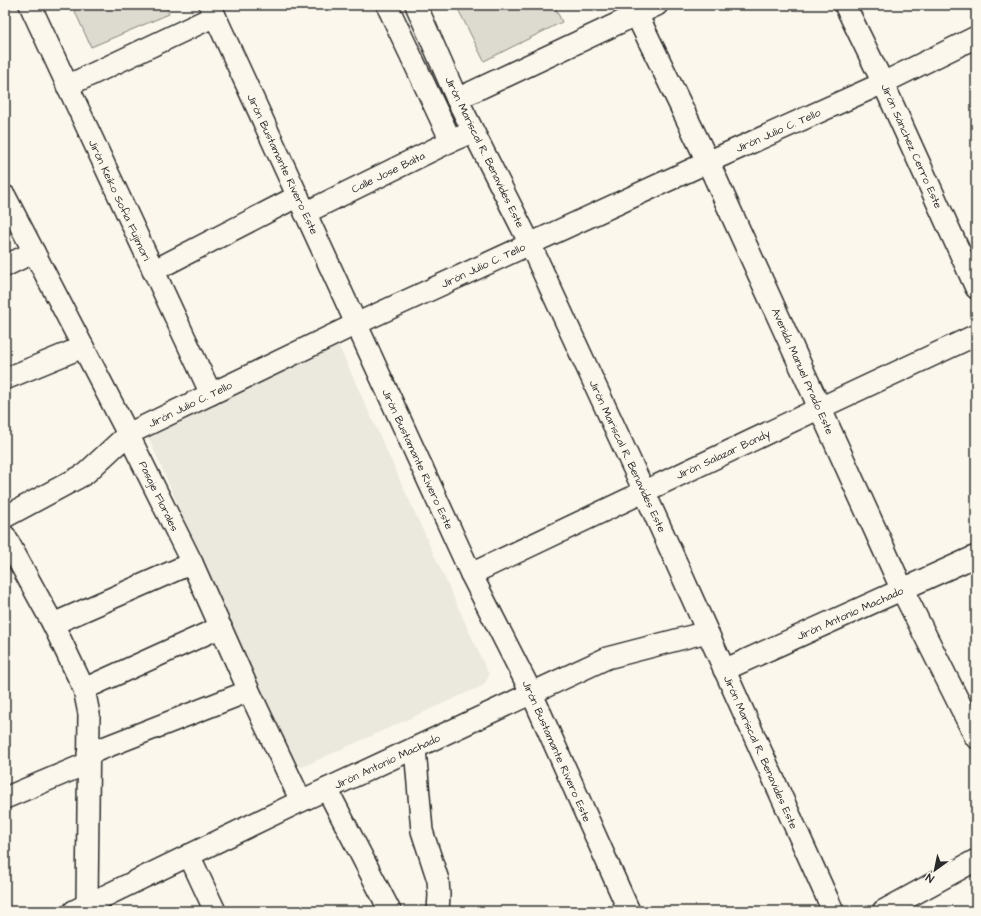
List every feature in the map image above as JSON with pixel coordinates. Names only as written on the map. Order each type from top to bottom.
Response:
[{"type":"street","name":"Jirón Keiko Sofia Fujimori","points":[[30,5],[211,394]]},
{"type":"street","points":[[387,5],[451,141]]},
{"type":"street","name":"Jirón Mariscal R. Benavides Este","points":[[416,5],[472,132],[530,244],[644,491],[833,911]]},
{"type":"street","points":[[457,99],[634,10],[657,5]]},
{"type":"street","name":"Jirón Sánchez Cerro Este","points":[[845,5],[883,83],[976,288]]},
{"type":"street","name":"Avenida Manuel Prado Este","points":[[634,10],[708,162],[902,589],[976,737]]},
{"type":"street","points":[[67,86],[213,11]]},
{"type":"street","name":"Jirón Bustamante Rivero Este","points":[[213,11],[471,574],[532,694],[629,911]]},
{"type":"street","name":"Jirón Julio C. Tello","points":[[5,517],[85,474],[128,434],[356,324],[883,83],[976,37]]},
{"type":"street","name":"Calle Jose Balta","points":[[154,271],[301,205],[472,132]]},
{"type":"street","name":"Pasaje Florales","points":[[5,196],[128,434],[192,563],[249,691],[301,801]]},
{"type":"street","points":[[5,266],[34,252]]},
{"type":"street","name":"Jirón Salazar Bondy","points":[[471,574],[976,335]]},
{"type":"street","points":[[5,379],[83,347]]},
{"type":"street","points":[[5,536],[53,624],[84,689],[89,714],[84,909]]},
{"type":"street","name":"Jirón Antonio Machado","points":[[724,670],[976,556]]},
{"type":"street","points":[[53,624],[192,563]]},
{"type":"street","points":[[84,689],[221,627]]},
{"type":"street","name":"Jirón Antonio Machado","points":[[84,909],[189,855],[326,789],[607,658],[707,632]]},
{"type":"street","points":[[5,798],[88,758],[249,691]]},
{"type":"street","points":[[415,748],[422,831],[438,880],[438,911]]},
{"type":"street","points":[[326,789],[390,911]]},
{"type":"street","points":[[189,855],[215,911]]},
{"type":"street","points":[[884,911],[976,860]]},
{"type":"shaded area","points":[[72,5],[165,5],[169,14],[91,47]]},
{"type":"shaded area","points":[[461,5],[554,5],[562,22],[484,61],[457,7]]},
{"type":"shaded area","points":[[336,340],[489,675],[484,685],[302,767],[291,762],[149,439],[149,433]]}]
